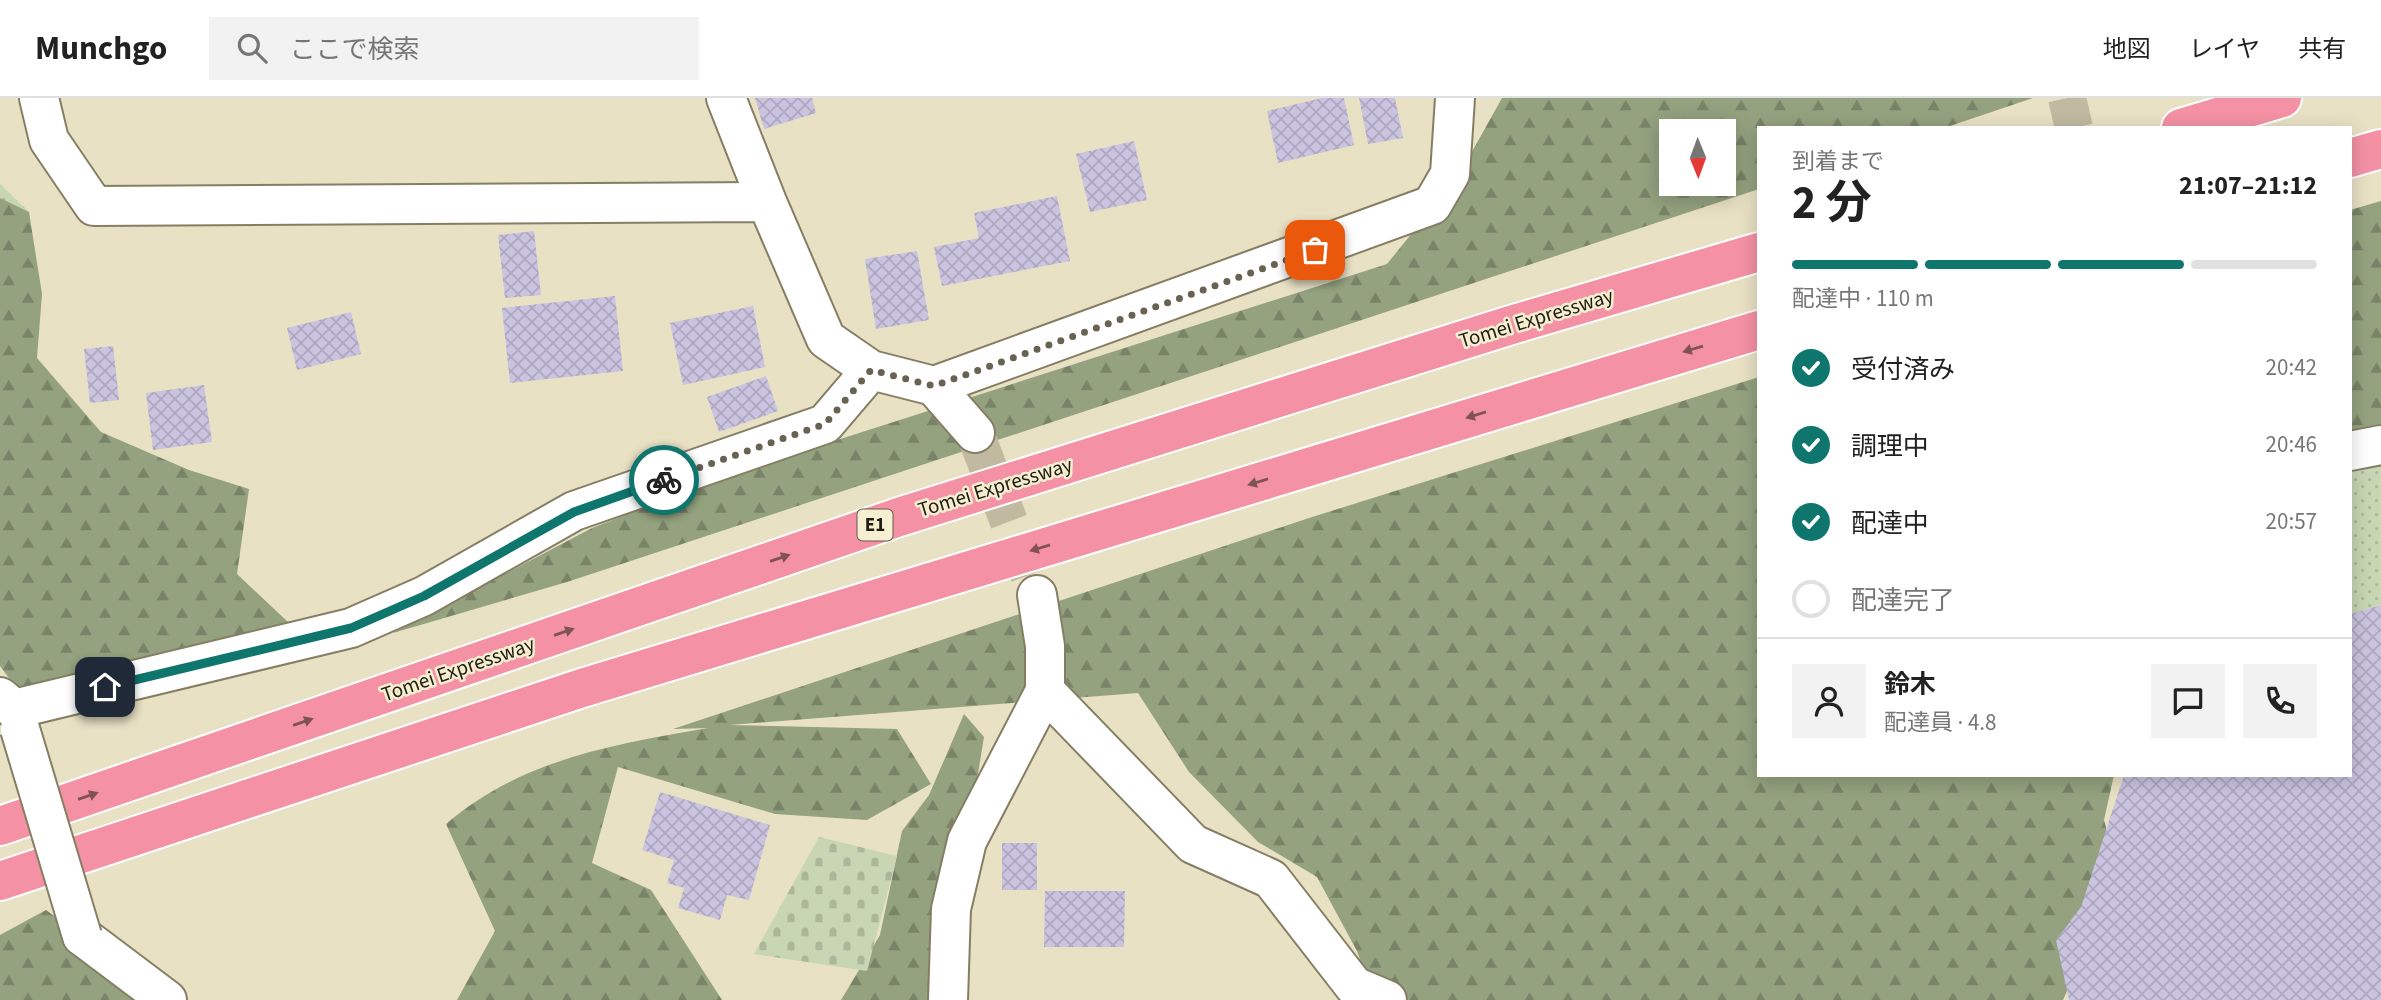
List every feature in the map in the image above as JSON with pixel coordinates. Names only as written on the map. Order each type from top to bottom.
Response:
[{"type":"highway","points":[[2187,126],[2281,98]]},
{"type":"highway","points":[[2352,157],[2381,149]]},
{"type":"highway","name":"Tomei Expressway","points":[[0,826],[899,517],[1511,325],[1757,253]]},
{"type":"highway","points":[[0,880],[582,688],[1757,331]]},
{"type":"street","points":[[39,98],[50,140],[94,206],[766,202]]},
{"type":"street","points":[[726,98],[766,202],[826,339],[871,370],[934,386],[1432,205],[1450,174],[1455,98]]},
{"type":"street","points":[[167,1000],[82,936],[11,712],[351,628],[424,596],[574,512],[825,424],[871,370]]},
{"type":"street","points":[[934,386],[975,433]]},
{"type":"street","points":[[2352,451],[2381,445]]},
{"type":"street","points":[[948,1000],[951,909],[967,841],[1045,691],[1045,646],[1037,595]]},
{"type":"street","points":[[1045,691],[1194,844],[1271,879],[1354,986],[1387,1000]]},
{"type":"green space","points":[[1502,98],[2033,98],[1950,126],[1757,126],[1757,190],[567,582],[393,633],[592,528],[728,475],[1387,264],[1459,175]]},
{"type":"green space","points":[[0,184],[29,212],[0,205]]},
{"type":"green space","points":[[0,198],[29,212],[42,294],[37,358],[101,432],[189,470],[249,489],[237,574],[306,639],[347,646],[37,725],[29,705],[0,666]]},
{"type":"green space","points":[[2381,201],[2381,424],[2352,431],[2352,209]]},
{"type":"green space","points":[[1757,378],[1757,777],[2114,777],[2104,820],[2120,877],[2063,1000],[1374,1000],[1357,951],[1317,877],[1258,842],[1189,772],[1138,693],[729,725],[897,729],[931,784],[867,820],[775,814],[618,767],[592,863],[651,890],[722,1000],[457,1000],[495,931],[446,824],[505,784],[570,758],[638,741],[708,728],[673,729],[1309,518]]},
{"type":"green space","points":[[2381,441],[2381,604],[2352,614],[2352,448]]},
{"type":"green space","points":[[964,714],[984,737],[967,841],[948,1000],[841,1000],[880,935],[902,831],[929,795]]},
{"type":"green space","points":[[819,837],[897,856],[867,971],[754,954]]},
{"type":"green space","points":[[46,910],[82,936],[150,1000],[0,1000],[0,935]]},
{"type":"building","points":[[755,98],[812,98],[816,113],[764,129]]},
{"type":"building","points":[[1322,98],[1344,98],[1354,145],[1278,163],[1267,111]]},
{"type":"building","points":[[1359,98],[1395,98],[1403,138],[1368,144]]},
{"type":"building","points":[[1134,141],[1147,200],[1090,212],[1076,154]]},
{"type":"building","points":[[1057,196],[1070,261],[942,286],[934,247],[979,238],[974,213]]},
{"type":"building","points":[[534,231],[541,295],[505,298],[498,235]]},
{"type":"building","points":[[917,251],[929,320],[876,329],[865,259]]},
{"type":"building","points":[[615,296],[623,371],[510,383],[502,308]]},
{"type":"building","points":[[753,306],[765,367],[683,385],[670,323]]},
{"type":"building","points":[[351,312],[361,354],[297,370],[287,328]]},
{"type":"building","points":[[113,346],[119,400],[90,403],[84,349]]},
{"type":"building","points":[[766,376],[778,411],[719,432],[707,397]]},
{"type":"building","points":[[204,385],[212,442],[153,450],[146,393]]},
{"type":"building","points":[[2381,605],[2381,1000],[2069,1000],[2056,940],[2081,907],[2123,777],[2352,777],[2352,613]]},
{"type":"building","points":[[660,792],[770,825],[749,900],[727,895],[720,920],[678,908],[684,888],[667,883],[674,860],[642,850]]},
{"type":"building","points":[[1002,843],[1037,843],[1037,890],[1002,890]]},
{"type":"building","points":[[1045,891],[1125,891],[1124,947],[1044,947]]},
{"type":"tunnel","points":[[2067,98],[2074,126]]},
{"type":"tunnel","points":[[975,433],[1037,595]]},
{"type":"way so far","points":[[664,480],[825,424],[871,370],[934,386],[1315,250]]},
{"type":"route","points":[[105,687],[351,628],[424,596],[574,512],[664,480]]}]
